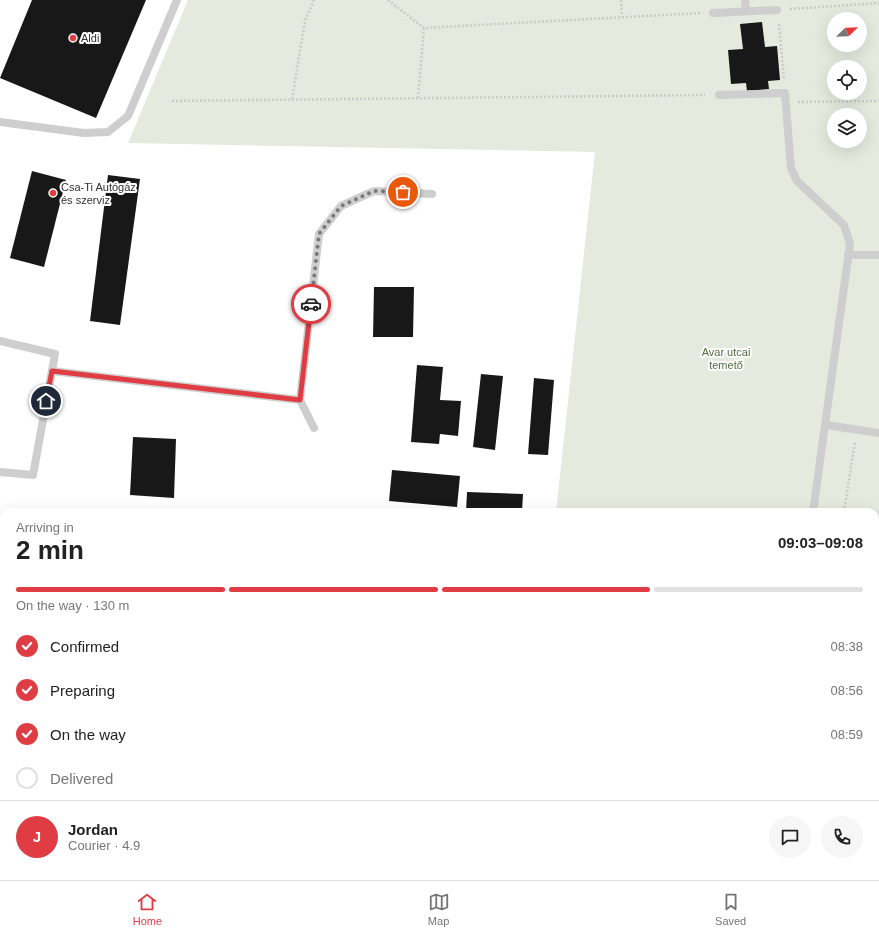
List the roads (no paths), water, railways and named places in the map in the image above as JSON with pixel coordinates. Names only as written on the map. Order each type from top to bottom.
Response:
[{"type":"lane","points":[[0,122],[84,132],[108,132],[128,116],[177,0]]},
{"type":"lane","points":[[745,0],[746,11]]},
{"type":"lane","points":[[714,13],[777,10]]},
{"type":"lane","points":[[718,95],[785,93],[791,168],[796,181],[844,225],[850,244],[814,508]]},
{"type":"lane","points":[[314,428],[300,400],[319,234],[341,206],[374,191],[432,194]]},
{"type":"lane","points":[[848,255],[879,255]]},
{"type":"lane","points":[[0,341],[55,354],[33,475],[0,472]]},
{"type":"lane","points":[[52,371],[300,400]]},
{"type":"lane","points":[[826,425],[879,433]]},
{"type":"place","name":"Aldi","points":[[73,38]]},
{"type":"place","name":"Csa-Ti Autógáz és szerviz","points":[[53,193]]},
{"type":"park label","name":"Avar utcai temető","points":[[726,358]]}]
